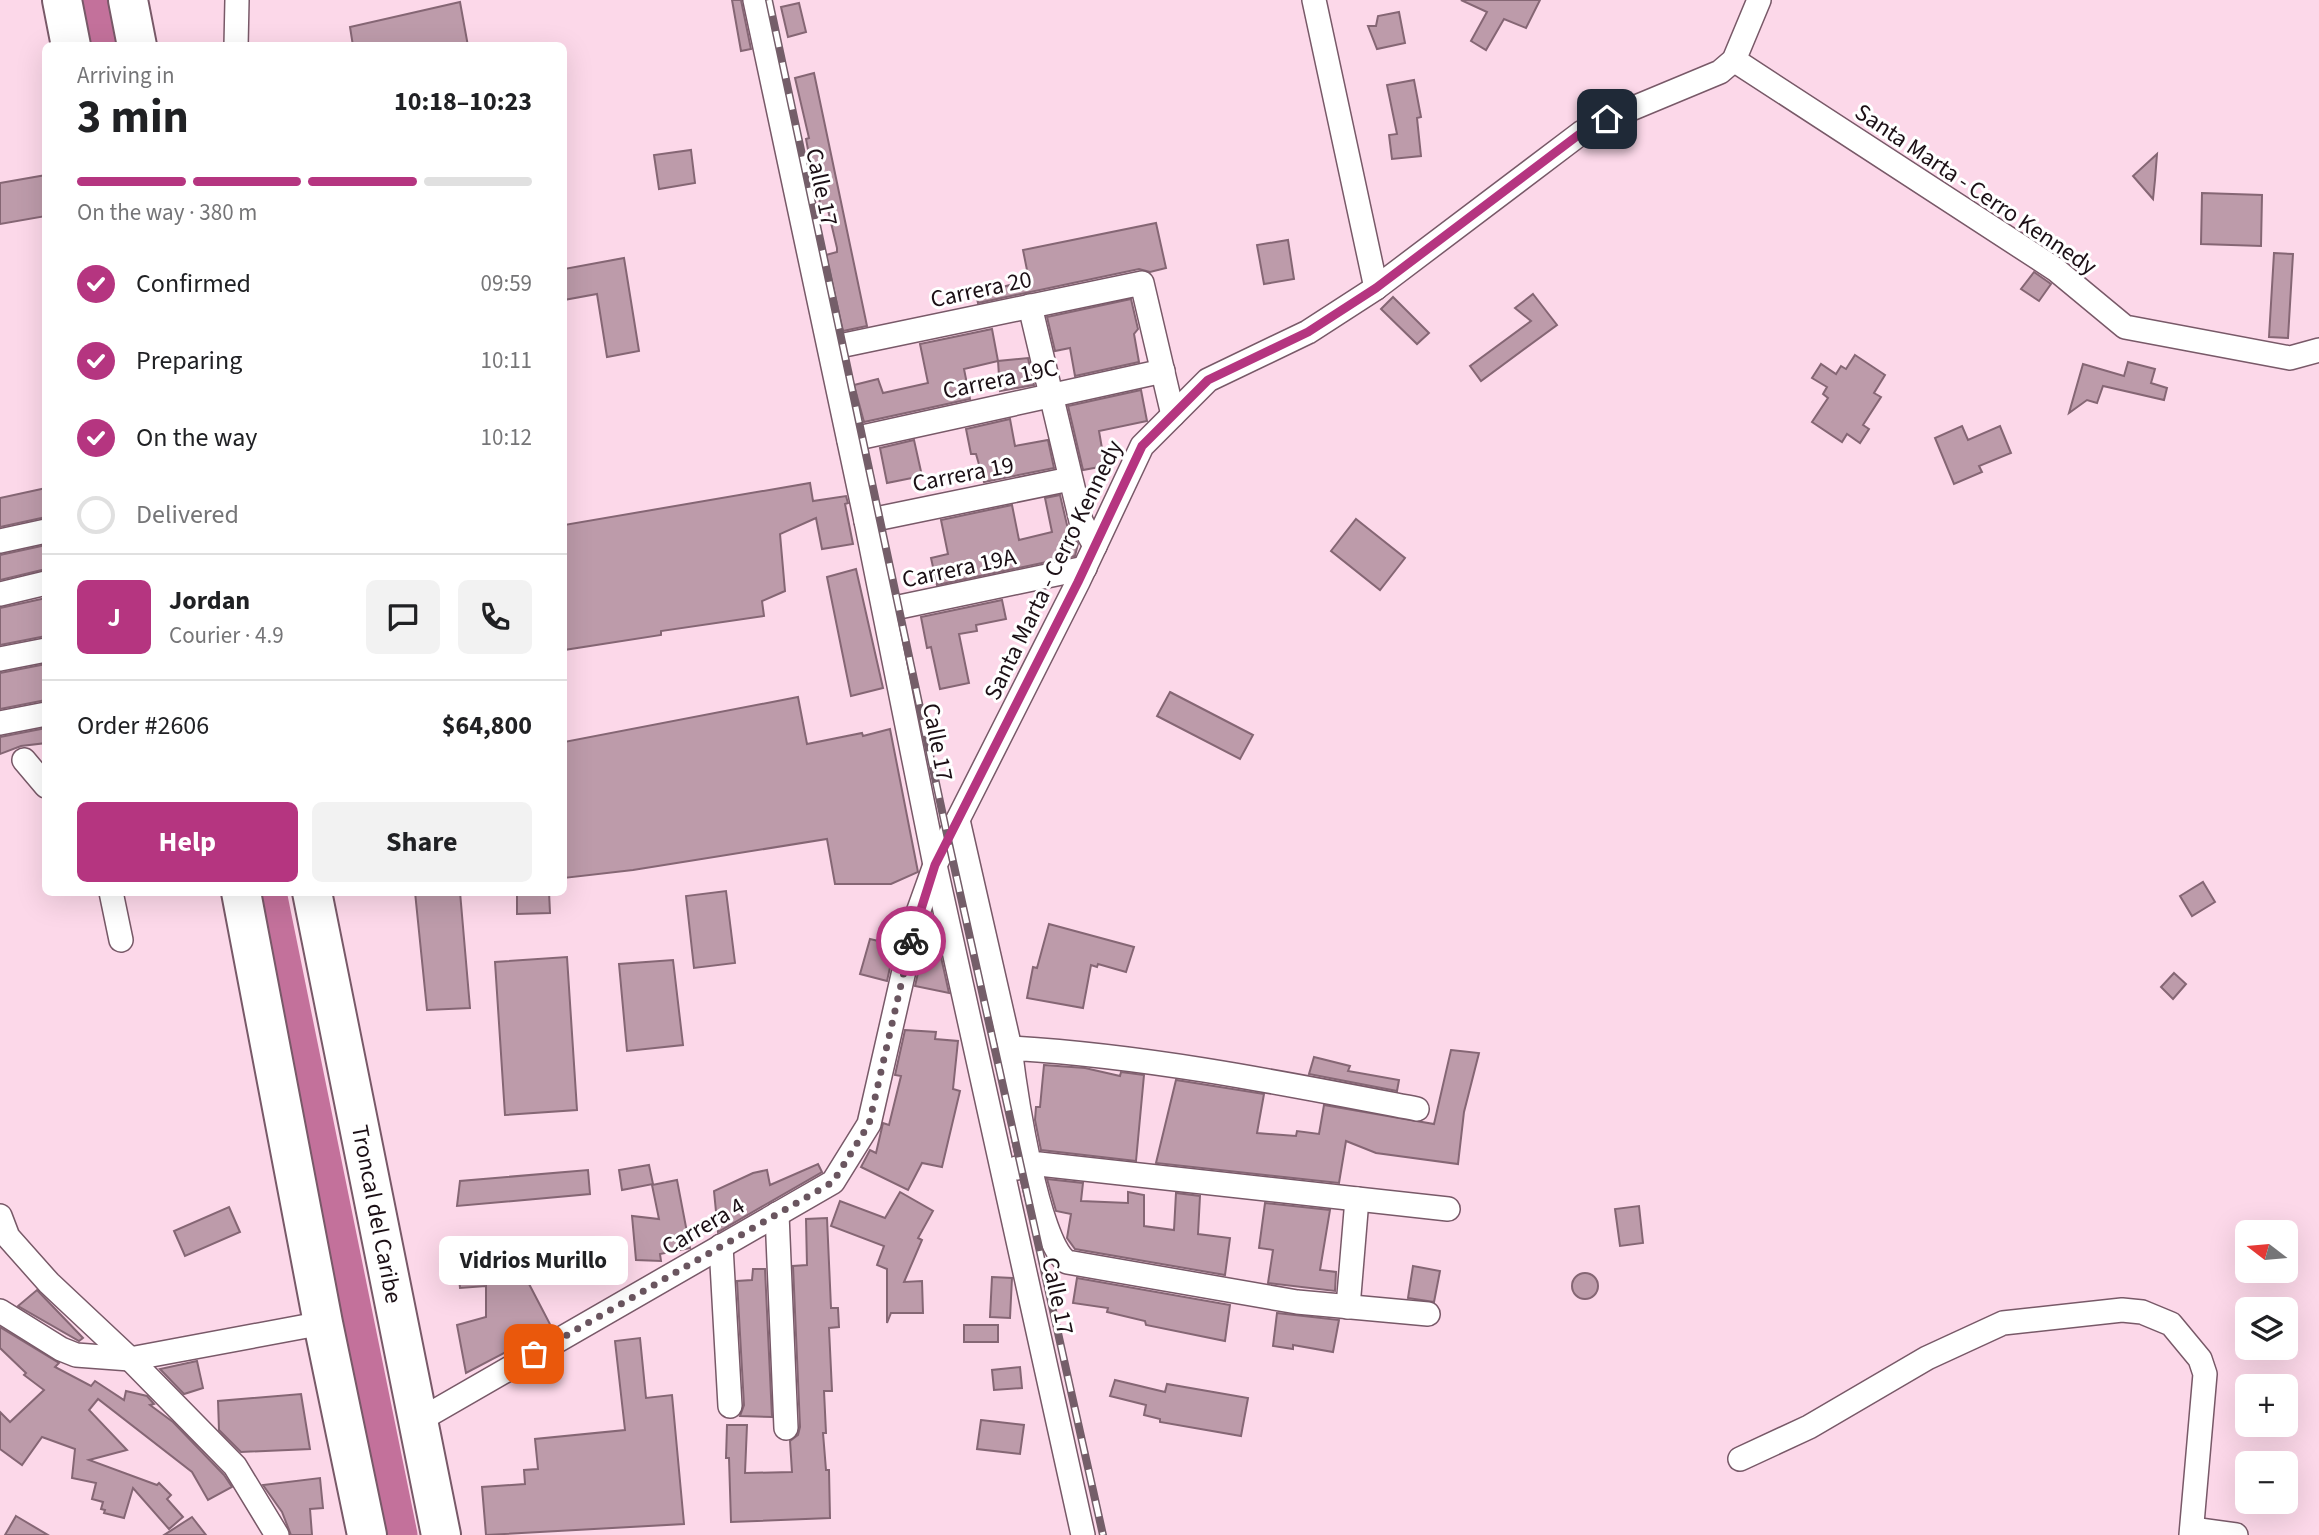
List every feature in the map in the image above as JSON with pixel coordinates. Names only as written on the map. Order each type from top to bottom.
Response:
[{"type":"highway","points":[[62,0],[70,42]]},
{"type":"highway","points":[[128,0],[136,42]]},
{"type":"highway","points":[[242,896],[323,1323],[367,1535]]},
{"type":"highway","name":"Troncal del Caribe","points":[[313,896],[441,1535]]},
{"type":"street","points":[[236,42],[237,0]]},
{"type":"street","name":"Calle 17","points":[[755,0],[885,610],[935,865],[1083,1535]]},
{"type":"street","points":[[1314,0],[1376,288]]},
{"type":"street","points":[[1734,60],[1759,0]]},
{"type":"street","name":"Santa Marta - Cerro Kennedy","points":[[833,1182],[869,1124],[916,918],[935,865],[1085,568],[1142,446],[1208,380],[1308,332],[1376,288],[1581,133],[1607,119],[1720,72],[1734,60],[2055,269],[2125,327],[2290,358],[2319,350]]},
{"type":"street","name":"Carrera 20","points":[[830,348],[1142,283],[1163,371]]},
{"type":"street","points":[[1030,306],[1081,521],[1095,546]]},
{"type":"street","points":[[1163,371],[1173,415]]},
{"type":"street","name":"Carrera 19C","points":[[849,440],[1163,371]]},
{"type":"street","name":"Carrera 19","points":[[866,521],[1070,479]]},
{"type":"street","points":[[0,541],[42,532]]},
{"type":"street","name":"Carrera 19A","points":[[885,610],[1085,568]]},
{"type":"street","points":[[0,594],[42,584]]},
{"type":"street","points":[[0,659],[42,651]]},
{"type":"street","points":[[0,723],[42,715]]},
{"type":"street","points":[[24,760],[42,781]]},
{"type":"street","points":[[958,820],[1010,1048],[1016,1092],[1041,1209],[1059,1257],[1068,1262],[1180,1284],[1297,1302],[1428,1314]]},
{"type":"street","points":[[112,896],[121,940]]},
{"type":"street","points":[[1010,1048],[1124,1056],[1417,1109]]},
{"type":"street","points":[[1004,1172],[1031,1165],[1448,1209]]},
{"type":"street","name":"Carrera 4","points":[[418,1421],[833,1182]]},
{"type":"street","points":[[1348,1307],[1357,1199]]},
{"type":"street","points":[[776,1214],[786,1428]]},
{"type":"street","points":[[0,1216],[8,1237],[49,1283],[130,1359],[235,1466],[277,1535]]},
{"type":"street","points":[[721,1246],[730,1406]]},
{"type":"street","points":[[1740,1458],[1810,1427],[1927,1358],[2003,1323],[2122,1310],[2142,1312],[2171,1324],[2200,1359],[2205,1374],[2192,1532],[2236,1535]]},
{"type":"street","points":[[0,1311],[61,1349],[76,1355],[130,1359],[323,1323]]},
{"type":"building","points":[[732,0],[741,0],[751,49],[741,51]]},
{"type":"building","points":[[1461,0],[1540,0],[1526,28],[1504,19],[1486,50],[1471,41],[1487,12]]},
{"type":"building","points":[[460,2],[467,42],[352,42],[350,27]]},
{"type":"building","points":[[799,3],[806,32],[788,37],[781,7]]},
{"type":"building","points":[[1399,12],[1405,43],[1377,49],[1368,26],[1376,26],[1378,16]]},
{"type":"building","points":[[814,73],[867,326],[843,331],[826,255],[837,252],[837,248],[828,210],[822,211],[812,171],[806,139],[809,138],[795,78]]},
{"type":"building","points":[[1414,80],[1421,117],[1417,118],[1421,156],[1392,159],[1389,135],[1397,134],[1387,85]]},
{"type":"building","points":[[691,150],[695,183],[659,189],[654,155]]},
{"type":"building","points":[[2157,154],[2155,180],[2153,199],[2133,176]]},
{"type":"building","points":[[42,176],[42,217],[0,224],[0,183]]},
{"type":"building","points":[[2202,193],[2262,195],[2261,246],[2201,244]]},
{"type":"building","points":[[1156,223],[1166,268],[1150,272],[1139,269],[978,303],[976,294],[1029,280],[1023,250]]},
{"type":"building","points":[[1288,240],[1294,279],[1264,284],[1257,245]]},
{"type":"building","points":[[2274,253],[2293,254],[2288,338],[2269,337]]},
{"type":"building","points":[[624,258],[639,351],[607,357],[597,294],[567,299],[567,268]]},
{"type":"building","points":[[2034,272],[2051,284],[2039,301],[2021,289]]},
{"type":"building","points":[[1533,294],[1557,325],[1481,381],[1470,366],[1531,321],[1515,308]]},
{"type":"building","points":[[1393,297],[1429,333],[1417,344],[1381,309]]},
{"type":"building","points":[[1131,299],[1138,329],[1134,334],[1139,362],[1075,376],[1070,348],[1055,351],[1047,317]]},
{"type":"building","points":[[992,329],[998,361],[964,369],[970,399],[864,422],[854,385],[878,379],[883,393],[928,383],[920,344]]},
{"type":"building","points":[[1855,355],[1885,375],[1874,393],[1881,397],[1863,425],[1869,429],[1860,443],[1847,434],[1842,442],[1812,422],[1828,398],[1823,394],[1827,387],[1812,378],[1821,364],[1836,374],[1841,366],[1846,369]]},
{"type":"building","points":[[1028,358],[1034,385],[1000,391],[998,361]]},
{"type":"building","points":[[2128,362],[2155,369],[2151,383],[2167,388],[2164,400],[2103,386],[2097,403],[2087,400],[2069,413],[2083,364],[2124,376]]},
{"type":"building","points":[[1141,390],[1147,421],[1099,431],[1105,466],[1083,470],[1068,406]]},
{"type":"building","points":[[1010,419],[1015,446],[1048,440],[1054,468],[984,482],[976,454],[971,454],[966,429]]},
{"type":"building","points":[[1962,426],[1968,440],[2000,426],[2011,453],[1979,466],[1982,472],[1954,484],[1935,438]]},
{"type":"building","points":[[914,440],[922,476],[887,483],[880,448]]},
{"type":"building","points":[[810,483],[813,501],[846,496],[848,503],[845,504],[853,544],[822,549],[816,518],[780,534],[785,591],[762,601],[764,616],[661,631],[661,635],[567,650],[567,524]]},
{"type":"building","points":[[42,489],[42,518],[0,527],[0,498]]},
{"type":"building","points":[[1060,495],[1067,525],[1078,544],[1075,556],[937,585],[931,558],[948,554],[941,520],[1012,505],[1019,540],[1052,532],[1045,498]]},
{"type":"building","points":[[1356,519],[1405,558],[1380,590],[1331,551]]},
{"type":"building","points":[[42,546],[42,570],[0,580],[0,555]]},
{"type":"building","points":[[856,569],[883,688],[851,696],[827,577]]},
{"type":"building","points":[[42,599],[42,637],[0,645],[0,608]]},
{"type":"building","points":[[1002,600],[1006,619],[976,625],[977,631],[959,634],[969,683],[940,689],[931,647],[927,648],[921,617]]},
{"type":"building","points":[[42,665],[42,701],[0,709],[0,673]]},
{"type":"building","points":[[1170,692],[1253,735],[1240,759],[1157,716]]},
{"type":"building","points":[[798,697],[807,744],[890,729],[918,872],[891,884],[835,884],[827,839],[633,870],[567,878],[567,741]]},
{"type":"building","points":[[42,729],[42,743],[21,746],[0,754],[0,737]]},
{"type":"building","points":[[2203,882],[2215,902],[2192,916],[2180,896]]},
{"type":"building","points":[[726,891],[735,963],[694,968],[686,896]]},
{"type":"building","points":[[415,896],[460,896],[470,1008],[427,1010]]},
{"type":"building","points":[[517,896],[549,896],[550,913],[517,914]]},
{"type":"building","points":[[1049,924],[1134,947],[1126,972],[1098,964],[1097,967],[1091,965],[1083,1008],[1027,998],[1033,967],[1037,968]]},
{"type":"building","points":[[928,929],[935,930],[949,993],[915,986]]},
{"type":"building","points":[[870,939],[895,945],[887,981],[860,974]]},
{"type":"building","points":[[567,957],[577,1110],[505,1115],[495,962]]},
{"type":"building","points":[[673,960],[683,1045],[627,1051],[619,964]]},
{"type":"building","points":[[2174,973],[2186,984],[2173,999],[2161,987]]},
{"type":"building","points":[[905,1030],[936,1032],[935,1039],[958,1041],[953,1089],[960,1091],[942,1167],[922,1163],[908,1190],[861,1167],[870,1150],[876,1153],[883,1123],[889,1125],[901,1076],[895,1075]]},
{"type":"building","points":[[1451,1050],[1479,1053],[1464,1112],[1458,1164],[1376,1153],[1346,1141],[1339,1183],[1156,1163],[1176,1080],[1264,1094],[1257,1133],[1296,1136],[1297,1131],[1319,1134],[1324,1105],[1434,1124]]},
{"type":"building","points":[[1314,1057],[1350,1066],[1348,1071],[1399,1080],[1397,1091],[1309,1074]]},
{"type":"building","points":[[1044,1065],[1085,1068],[1120,1076],[1121,1072],[1144,1075],[1136,1161],[1041,1150],[1035,1120],[1036,1107],[1040,1107]]},
{"type":"building","points":[[818,1164],[822,1172],[718,1232],[714,1191],[753,1173],[767,1170],[770,1185]]},
{"type":"building","points":[[649,1165],[653,1184],[622,1190],[619,1170]]},
{"type":"building","points":[[588,1170],[590,1194],[457,1206],[460,1181]]},
{"type":"building","points":[[1047,1179],[1083,1183],[1081,1201],[1128,1203],[1128,1192],[1144,1195],[1144,1226],[1174,1230],[1176,1193],[1200,1196],[1198,1234],[1230,1238],[1225,1275],[1075,1249],[1067,1238],[1071,1214],[1056,1211]]},
{"type":"building","points":[[677,1180],[690,1248],[660,1254],[661,1261],[636,1260],[632,1216],[659,1219],[652,1185]]},
{"type":"building","points":[[900,1192],[933,1211],[918,1238],[922,1240],[904,1282],[922,1281],[923,1313],[891,1313],[887,1323],[887,1269],[877,1265],[884,1246],[831,1226],[840,1201],[885,1218]]},
{"type":"building","points":[[1265,1203],[1330,1210],[1320,1270],[1336,1272],[1335,1291],[1268,1283],[1273,1250],[1259,1248]]},
{"type":"building","points":[[1639,1206],[1643,1243],[1620,1246],[1615,1209]]},
{"type":"building","points":[[229,1207],[240,1232],[185,1256],[174,1231]]},
{"type":"building","points":[[827,1218],[831,1308],[838,1308],[839,1327],[829,1328],[832,1391],[824,1391],[826,1433],[823,1433],[826,1470],[829,1470],[830,1518],[731,1522],[729,1458],[726,1458],[727,1425],[747,1425],[745,1473],[792,1472],[790,1441],[798,1435],[800,1427],[793,1266],[807,1265],[806,1219]]},
{"type":"building","points":[[552,1249],[555,1279],[528,1282],[552,1328],[466,1373],[457,1325],[486,1317],[486,1286],[460,1288],[457,1259]]},
{"type":"building","points":[[1413,1266],[1440,1271],[1434,1302],[1408,1298]]},
{"type":"building","points":[[753,1269],[765,1269],[772,1417],[740,1416],[744,1405],[737,1281],[752,1280]]},
{"type":"building","points":[[1585,1273],[1594,1277],[1598,1286],[1594,1295],[1585,1299],[1576,1295],[1572,1286],[1576,1277]]},
{"type":"building","points":[[992,1277],[1012,1278],[1010,1318],[990,1317]]},
{"type":"building","points":[[1077,1278],[1230,1305],[1225,1341],[1146,1325],[1145,1321],[1107,1312],[1108,1308],[1073,1303]]},
{"type":"building","points":[[37,1290],[83,1338],[79,1341],[18,1306]]},
{"type":"building","points":[[1277,1313],[1339,1320],[1333,1352],[1293,1345],[1293,1349],[1273,1346]]},
{"type":"building","points":[[964,1325],[998,1325],[998,1342],[964,1342]]},
{"type":"building","points":[[0,1327],[59,1363],[55,1367],[91,1386],[95,1381],[124,1400],[126,1391],[147,1396],[154,1404],[150,1405],[173,1422],[224,1475],[232,1487],[208,1500],[192,1472],[98,1399],[89,1410],[127,1450],[89,1460],[157,1485],[159,1483],[171,1495],[167,1499],[183,1517],[169,1529],[133,1488],[124,1518],[104,1513],[105,1510],[101,1509],[103,1502],[92,1499],[96,1483],[72,1478],[75,1449],[42,1437],[22,1465],[0,1449],[0,1412],[10,1422],[44,1390],[24,1375],[26,1373],[0,1348]]},
{"type":"building","points":[[640,1338],[646,1398],[672,1395],[684,1524],[486,1535],[482,1487],[525,1484],[524,1470],[538,1469],[535,1439],[625,1430],[615,1341]]},
{"type":"building","points":[[197,1361],[203,1388],[184,1394],[160,1369]]},
{"type":"building","points":[[1020,1367],[1022,1388],[994,1390],[992,1370]]},
{"type":"building","points":[[1115,1380],[1165,1392],[1167,1384],[1248,1398],[1241,1436],[1160,1422],[1160,1419],[1144,1415],[1146,1405],[1110,1396]]},
{"type":"building","points":[[301,1394],[310,1449],[241,1452],[219,1430],[218,1401]]},
{"type":"building","points":[[981,1420],[1024,1425],[1020,1454],[977,1449]]},
{"type":"building","points":[[320,1478],[323,1508],[310,1509],[312,1535],[291,1535],[282,1512],[263,1485]]},
{"type":"building","points":[[16,1516],[48,1535],[5,1535]]},
{"type":"building","points":[[192,1517],[206,1535],[164,1535]]},
{"type":"waterway","points":[[90,0],[98,42]]},
{"type":"waterway","points":[[270,896],[400,1535]]},
{"type":"railway","points":[[769,0],[948,839],[1103,1535]]},
{"type":"way so far","points":[[534,1354],[833,1182],[869,1124],[911,941]]},
{"type":"place","name":"Vidrios Murillo","points":[[534,1354]]},
{"type":"route","points":[[911,941],[916,918],[935,865],[1078,582],[1142,446],[1208,380],[1308,332],[1376,288],[1581,133],[1607,119]]}]
